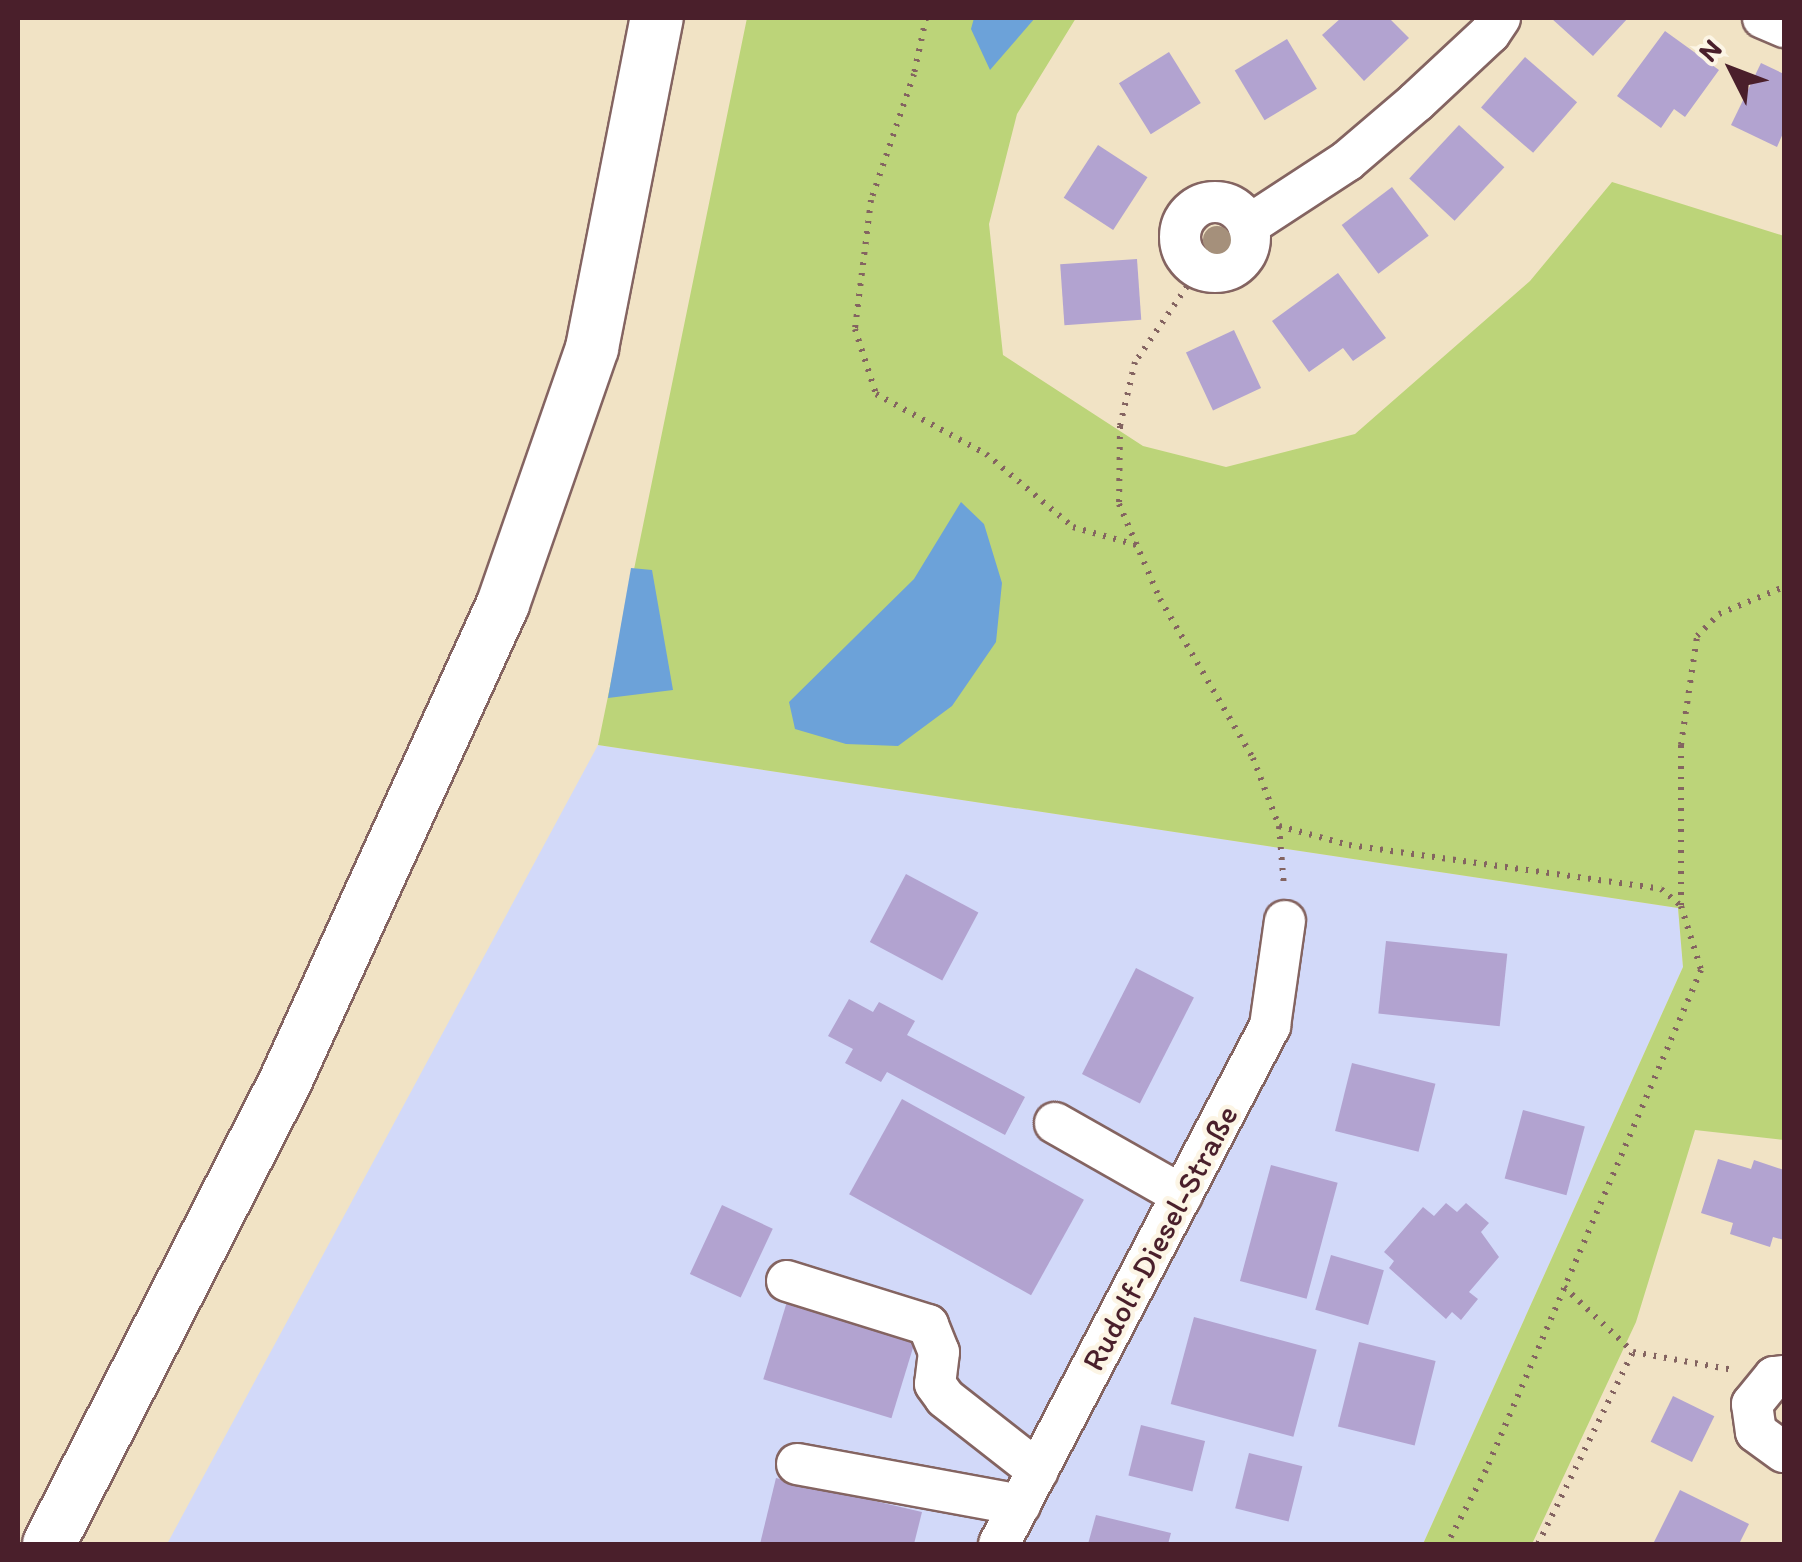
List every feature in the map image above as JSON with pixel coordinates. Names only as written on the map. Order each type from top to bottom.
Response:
[{"type":"main road","points":[[49,1544],[284,1082],[503,604],[592,348],[657,18]]},
{"type":"street","points":[[1248,226],[1361,150],[1490,33],[1500,18]]},
{"type":"street","points":[[1762,18],[1784,27]]},
{"type":"street","points":[[1217,201],[1242,213],[1250,239],[1238,263],[1213,272],[1199,269],[1181,248],[1179,234],[1191,210],[1217,201]]},
{"type":"street","name":"Rudolf-Diesel-Straße","points":[[1000,1544],[1270,1026],[1286,920]]},
{"type":"street","points":[[1055,1124],[1182,1195]]},
{"type":"street","points":[[787,1281],[928,1325],[940,1352],[935,1384],[1029,1488]]},
{"type":"street","points":[[1779,1376],[1752,1404],[1756,1432],[1784,1452]]},
{"type":"street","points":[[797,1464],[1029,1488]]},
{"type":"path","points":[[926,18],[914,74],[871,200],[856,329],[876,394],[986,454],[1073,528],[1137,546]]},
{"type":"path","points":[[1199,269],[1135,362],[1120,426],[1119,504],[1160,599],[1253,758],[1279,826],[1286,920]]},
{"type":"path","points":[[1447,1544],[1486,1470],[1701,970],[1680,906],[1681,745],[1697,636],[1719,614],[1784,587]]},
{"type":"path","points":[[1279,826],[1350,845],[1661,889],[1680,906]]},
{"type":"path","points":[[1564,1287],[1633,1352],[1779,1376]]},
{"type":"path","points":[[1538,1544],[1633,1352]]},
{"type":"shaded area","points":[[598,745],[1678,908],[1683,967],[1423,1544],[167,1544]]},
{"type":"green space","points":[[747,18],[1076,18],[1017,114],[989,224],[1003,355],[1143,446],[1226,467],[1355,434],[1530,281],[1612,182],[1784,236],[1784,1140],[1695,1130],[1636,1322],[1532,1544],[1423,1544],[1683,967],[1678,908],[598,745]]},
{"type":"water","points":[[974,18],[1035,18],[990,70],[971,29]]},
{"type":"water","points":[[961,502],[984,524],[1002,583],[996,642],[952,706],[898,746],[846,744],[795,729],[789,702],[914,579]]},
{"type":"water","points":[[631,568],[652,570],[673,690],[608,698]]},
{"type":"building","points":[[1341,18],[1389,18],[1409,38],[1364,81],[1322,35]]},
{"type":"building","points":[[1551,18],[1628,18],[1593,56]]},
{"type":"building","points":[[1665,31],[1719,70],[1685,117],[1674,109],[1661,128],[1617,96]]},
{"type":"building","points":[[1287,39],[1317,89],[1265,120],[1235,70]]},
{"type":"building","points":[[1169,52],[1201,103],[1151,134],[1119,83]]},
{"type":"building","points":[[1525,57],[1577,102],[1533,153],[1481,108]]},
{"type":"building","points":[[1761,63],[1784,74],[1784,131],[1777,147],[1731,125]]},
{"type":"building","points":[[1459,125],[1504,167],[1455,221],[1409,178]]},
{"type":"building","points":[[1098,145],[1147,177],[1113,230],[1064,198]]},
{"type":"building","points":[[1392,187],[1429,236],[1378,274],[1342,225]]},
{"type":"building","points":[[1137,259],[1141,320],[1064,325],[1060,264]]},
{"type":"building","points":[[1338,273],[1386,338],[1353,361],[1343,348],[1309,372],[1272,321]]},
{"type":"building","points":[[1234,330],[1261,388],[1213,410],[1186,352]]},
{"type":"building","points":[[906,874],[978,912],[942,980],[870,942]]},
{"type":"building","points":[[1386,941],[1507,954],[1500,1026],[1378,1014]]},
{"type":"building","points":[[1136,968],[1194,998],[1140,1104],[1082,1074]]},
{"type":"building","points":[[849,999],[873,1012],[879,1002],[915,1021],[907,1035],[1025,1097],[1005,1135],[887,1072],[881,1082],[845,1063],[853,1049],[828,1036]]},
{"type":"building","points":[[1352,1063],[1435,1084],[1419,1152],[1335,1131]]},
{"type":"building","points":[[902,1099],[1084,1200],[1031,1295],[849,1194]]},
{"type":"building","points":[[1523,1110],[1585,1127],[1566,1195],[1505,1179]]},
{"type":"building","points":[[1718,1159],[1751,1169],[1754,1160],[1784,1170],[1784,1240],[1773,1237],[1770,1247],[1730,1234],[1733,1223],[1701,1213]]},
{"type":"building","points":[[1271,1165],[1338,1183],[1307,1299],[1240,1281]]},
{"type":"building","points":[[1446,1203],[1457,1212],[1466,1203],[1489,1223],[1481,1232],[1499,1257],[1469,1292],[1478,1299],[1461,1320],[1452,1312],[1446,1319],[1389,1268],[1394,1261],[1384,1252],[1423,1207],[1434,1216]]},
{"type":"building","points":[[722,1205],[773,1229],[741,1298],[690,1274]]},
{"type":"building","points":[[1331,1255],[1384,1270],[1368,1325],[1315,1310]]},
{"type":"building","points":[[789,1295],[917,1334],[891,1418],[763,1379]]},
{"type":"building","points":[[1194,1317],[1317,1350],[1293,1437],[1171,1404]]},
{"type":"building","points":[[1359,1342],[1436,1361],[1415,1446],[1338,1426]]},
{"type":"building","points":[[1673,1396],[1714,1416],[1692,1462],[1651,1442]]},
{"type":"building","points":[[1141,1425],[1205,1441],[1192,1491],[1128,1475]]},
{"type":"building","points":[[1249,1453],[1302,1466],[1289,1522],[1235,1508]]},
{"type":"building","points":[[776,1478],[922,1512],[914,1544],[760,1544]]},
{"type":"building","points":[[1680,1490],[1749,1524],[1739,1544],[1653,1544]]},
{"type":"building","points":[[1096,1515],[1171,1533],[1168,1544],[1088,1544]]}]
